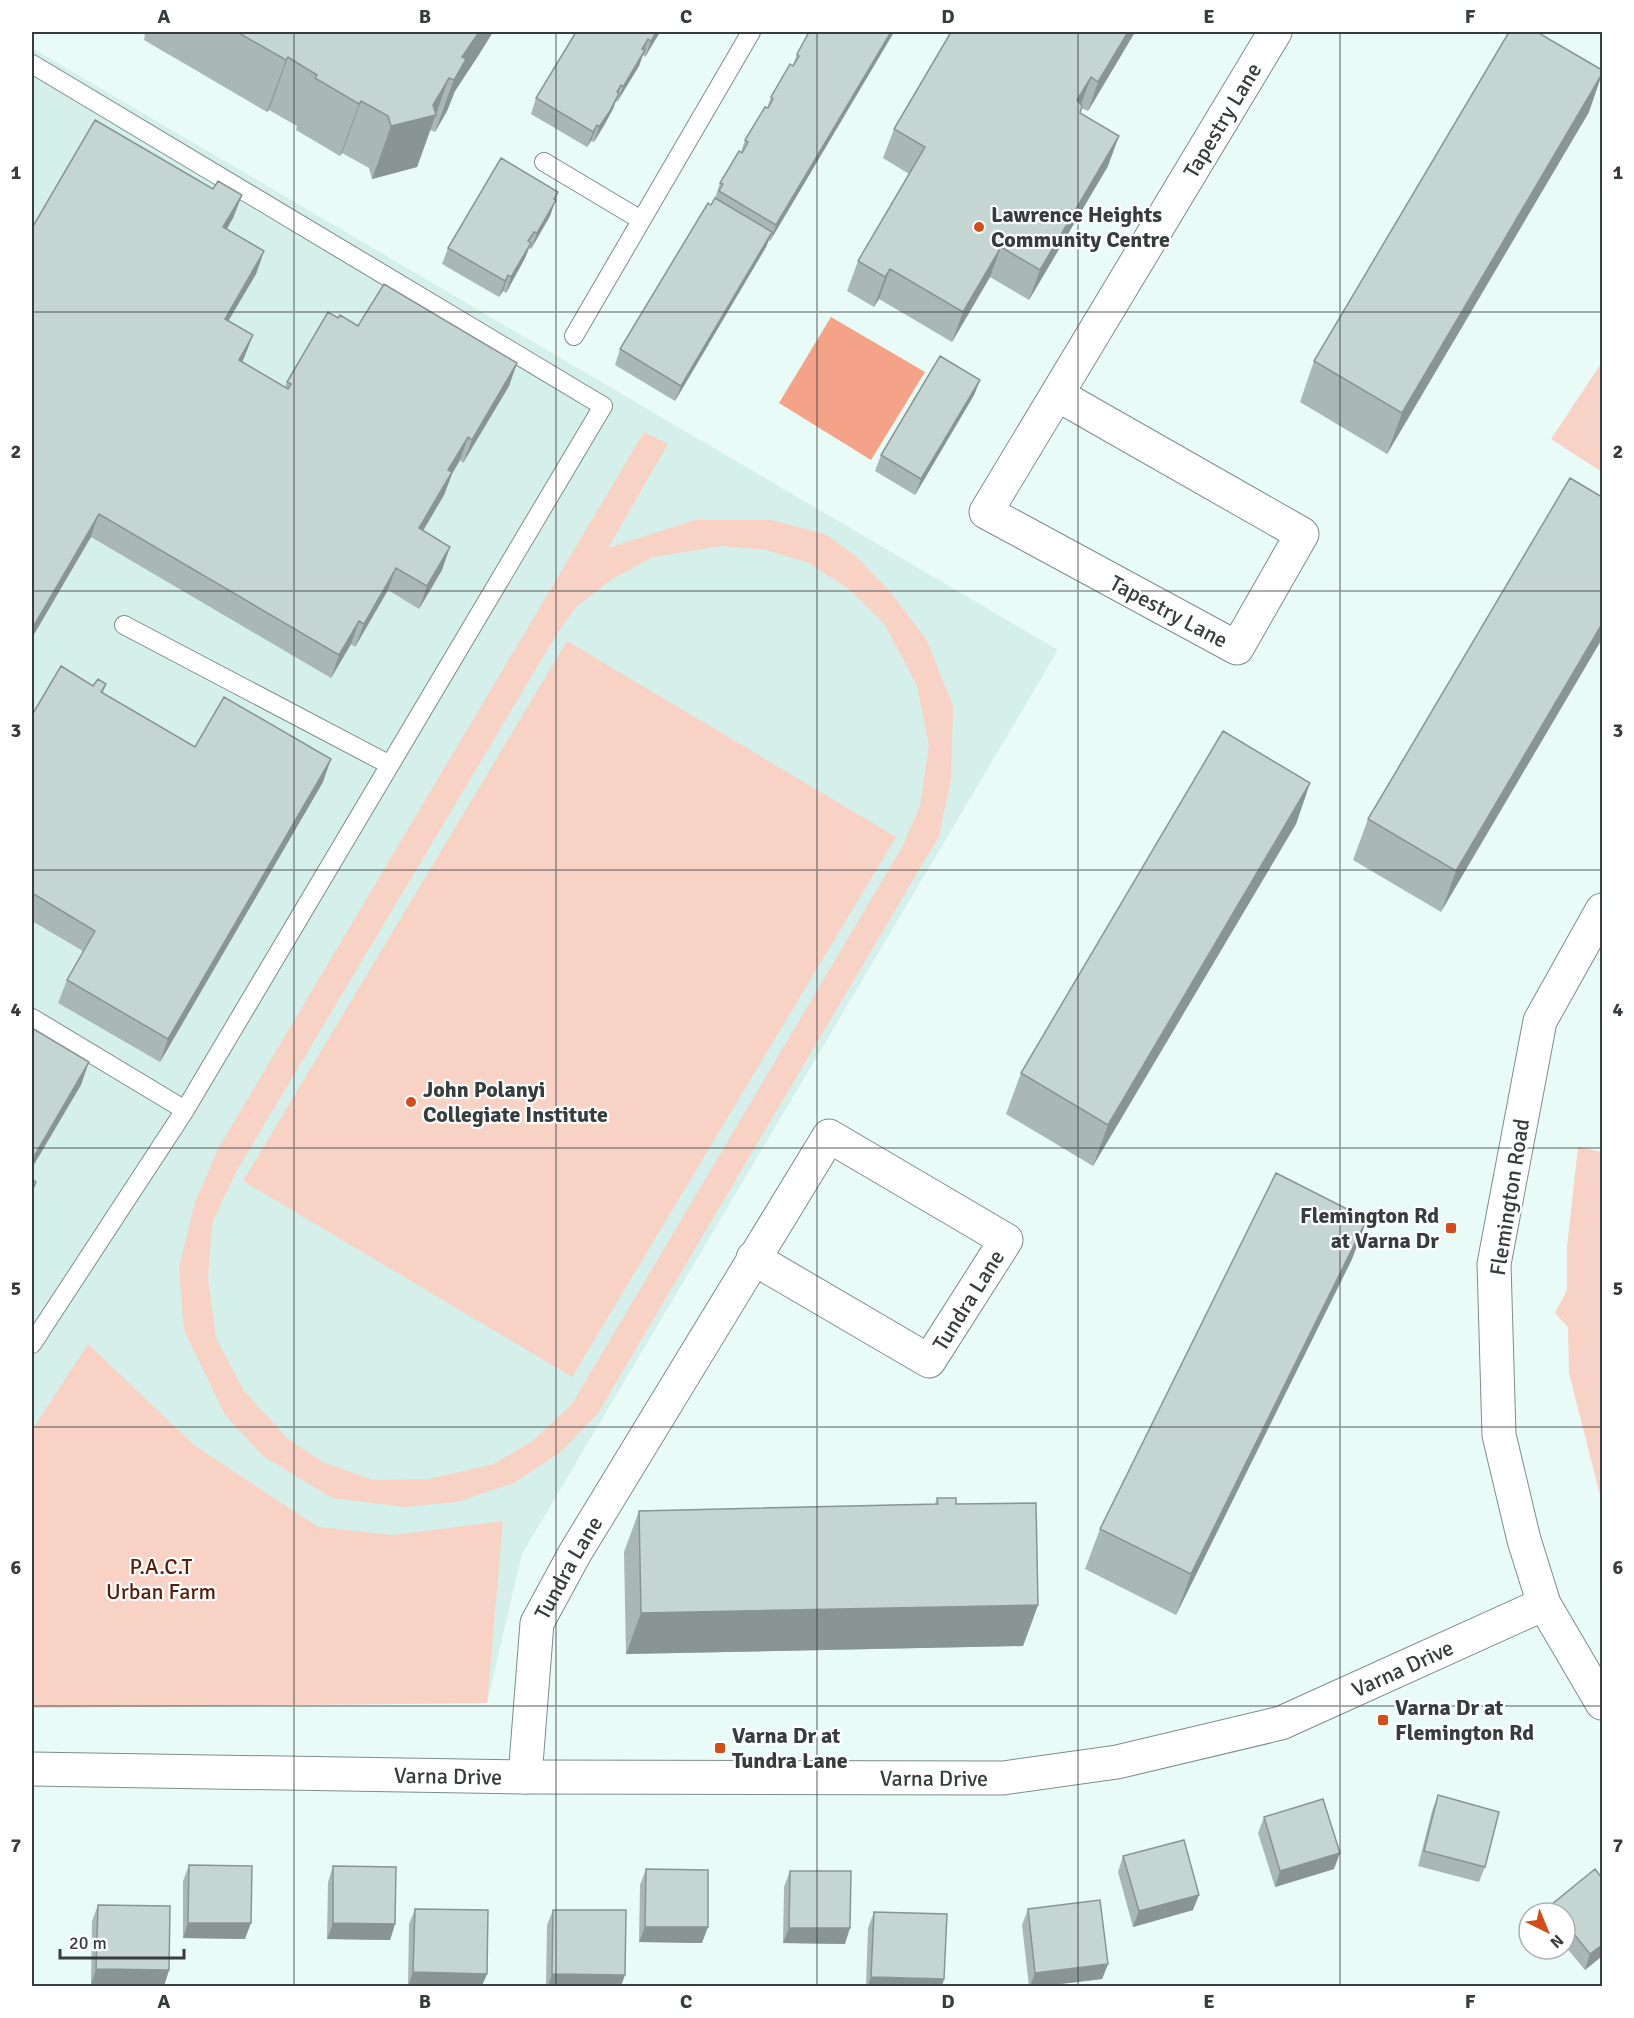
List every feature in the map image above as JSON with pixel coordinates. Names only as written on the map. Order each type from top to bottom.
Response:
[{"type":"street","name":"Tapestry Lane","points":[[1058,394],[1302,534],[1238,648],[986,512],[1275,32]]},
{"type":"street","name":"Flemington Road","points":[[1544,1604],[1524,1539],[1499,1435],[1494,1264],[1540,1021],[1602,910]]},
{"type":"street","name":"Tundra Lane","points":[[525,1777],[537,1623],[575,1553],[753,1258],[829,1136],[1006,1240],[929,1361],[753,1258]]},
{"type":"street","points":[[1544,1604],[1602,1703]]},
{"type":"street","name":"Varna Drive","points":[[32,1769],[525,1777],[1003,1778],[1117,1762],[1281,1723],[1544,1604]]},
{"type":"lane","points":[[574,336],[751,32]]},
{"type":"lane","points":[[32,64],[603,406],[185,1110],[32,1344]]},
{"type":"lane","points":[[544,162],[641,220]]},
{"type":"lane","points":[[124,625],[390,765]]},
{"type":"lane","points":[[32,1018],[185,1110]]},
{"type":"shaded area","name":"John Polanyi Collegiate Institute","points":[[32,48],[1058,650],[522,1554],[487,1703],[32,1708]]},
{"type":"shaded area","points":[[831,317],[925,372],[871,460],[779,403]]},
{"type":"green space","points":[[1602,362],[1602,472],[1551,439]]},
{"type":"green space","points":[[644,432],[668,444],[608,548],[695,520],[771,520],[825,534],[856,556],[888,589],[926,639],[953,706],[951,779],[939,836],[598,1413],[562,1451],[514,1483],[457,1502],[404,1507],[332,1498],[263,1456],[225,1415],[184,1330],[179,1268],[195,1202],[219,1147]],"holes":[[[722,546],[766,550],[809,563],[850,590],[885,625],[917,686],[929,746],[920,806],[902,847],[572,1404],[534,1440],[494,1464],[429,1479],[373,1480],[322,1462],[286,1437],[244,1391],[216,1338],[208,1279],[212,1223],[236,1172],[558,632],[576,607],[612,579],[653,557]]]},
{"type":"green space","points":[[567,641],[896,837],[572,1377],[243,1181]]},
{"type":"green space","points":[[1578,1147],[1602,1152],[1602,1503],[1569,1373],[1568,1327],[1555,1313],[1567,1290],[1567,1247]]},
{"type":"green space","name":"P.A.C.T Urban Farm","points":[[88,1344],[194,1445],[318,1527],[393,1535],[503,1521],[487,1703],[32,1708],[32,1430]]},
{"type":"building","points":[[237,32],[479,32],[462,57],[466,59],[454,80],[449,78],[433,105],[436,115],[391,126],[388,116],[361,101],[359,104],[315,78],[317,75],[288,57],[286,60]]},
{"type":"building","points":[[576,32],[656,32],[651,41],[648,39],[642,49],[645,50],[623,87],[621,85],[610,111],[593,132],[536,98]]},
{"type":"building","points":[[809,32],[891,32],[776,225],[719,191],[723,184],[720,183],[739,151],[742,153],[748,142],[745,140],[765,107],[768,108],[773,99],[771,97],[790,64],[793,66],[799,56],[797,54]]},
{"type":"building","name":"Lawrence Heights Community Centre","points":[[951,32],[1128,32],[1098,82],[1091,77],[1077,100],[1082,106],[1080,113],[1119,136],[1040,270],[1001,247],[963,312],[890,269],[885,277],[858,261],[925,147],[894,129]]},
{"type":"building","points":[[1509,32],[1537,32],[1602,70],[1602,74],[1402,413],[1314,361]]},
{"type":"building","points":[[95,120],[213,189],[218,181],[242,195],[223,227],[264,251],[225,319],[253,335],[239,360],[288,389],[291,384],[287,382],[328,312],[338,318],[340,315],[358,326],[384,284],[517,363],[472,440],[468,437],[448,470],[452,472],[419,528],[450,547],[427,586],[396,568],[364,624],[359,621],[339,655],[99,514],[32,629],[32,228]]},
{"type":"building","points":[[501,158],[558,192],[554,199],[556,200],[537,233],[534,232],[528,241],[531,243],[511,277],[508,275],[505,281],[448,248]]},
{"type":"building","points":[[715,198],[772,232],[681,386],[620,349],[708,203],[711,205]]},
{"type":"building","points":[[940,356],[980,380],[921,479],[881,455]]},
{"type":"building","points":[[1570,478],[1602,497],[1602,624],[1456,871],[1368,819]]},
{"type":"building","points":[[61,666],[93,686],[98,679],[106,684],[101,692],[195,747],[224,697],[331,759],[168,1039],[67,980],[95,931],[32,893],[32,715]]},
{"type":"building","points":[[1223,731],[1310,783],[1108,1125],[1021,1073]]},
{"type":"building","points":[[32,1028],[89,1062],[32,1160]]},
{"type":"building","points":[[1276,1173],[1367,1219],[1191,1574],[1100,1529]]},
{"type":"building","points":[[32,1179],[36,1182],[32,1191]]},
{"type":"building","points":[[937,1498],[956,1498],[956,1504],[1036,1503],[1038,1605],[641,1613],[639,1511],[938,1504]]},
{"type":"building","points":[[1438,1795],[1499,1812],[1485,1867],[1424,1851]]},
{"type":"building","points":[[1323,1799],[1340,1853],[1280,1871],[1264,1817]]},
{"type":"building","points":[[1184,1840],[1199,1895],[1139,1911],[1123,1856]]},
{"type":"building","points":[[189,1865],[252,1866],[251,1923],[188,1923]]},
{"type":"building","points":[[333,1866],[396,1867],[395,1924],[333,1923]]},
{"type":"building","points":[[646,1869],[708,1870],[708,1927],[645,1927]]},
{"type":"building","points":[[1595,1869],[1602,1878],[1602,1945],[1590,1954],[1577,1938],[1577,1901],[1556,1901]]},
{"type":"building","points":[[790,1871],[851,1871],[850,1928],[789,1928]]},
{"type":"building","points":[[1100,1900],[1108,1964],[1035,1973],[1028,1909]]},
{"type":"building","points":[[98,1905],[170,1906],[169,1970],[96,1969]]},
{"type":"building","points":[[415,1909],[488,1910],[487,1974],[413,1972]]},
{"type":"building","points":[[553,1910],[626,1910],[625,1975],[552,1974]]},
{"type":"building","points":[[874,1912],[947,1914],[944,1979],[871,1977]]},
{"type":"place","name":"Lawrence Heights Community Centre","points":[[979,227]]},
{"type":"place","name":"John Polanyi Collegiate Institute","points":[[411,1102]]},
{"type":"place","name":"Flemington Rd at Varna Dr","points":[[1451,1228]]},
{"type":"place","name":"Varna Dr at Flemington Rd","points":[[1383,1720]]},
{"type":"place","name":"Varna Dr at Tundra Lane","points":[[720,1748]]}]
